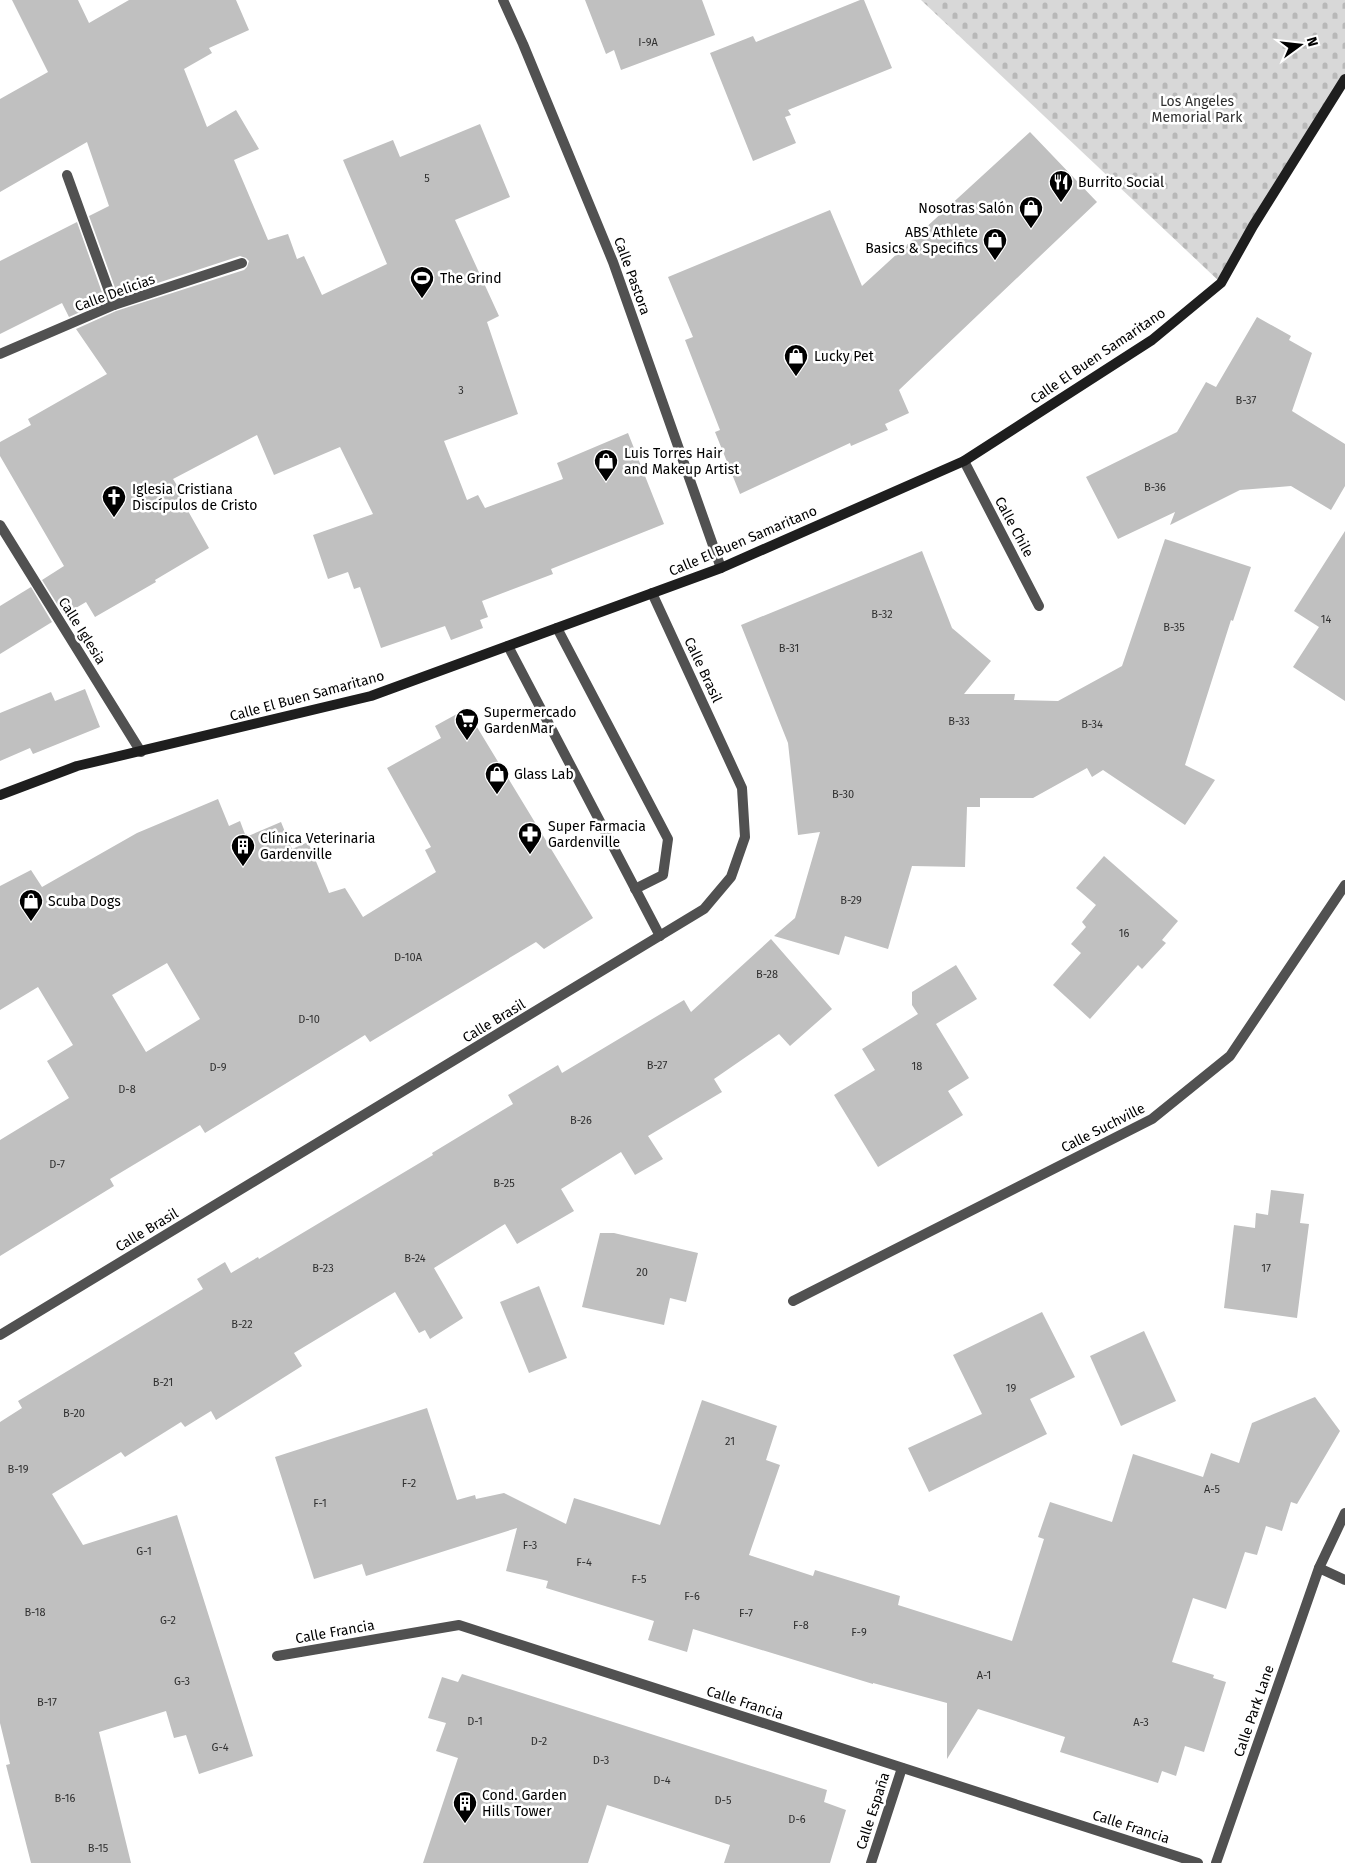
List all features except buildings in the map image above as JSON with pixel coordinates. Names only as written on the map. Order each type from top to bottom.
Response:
[{"type":"street","name":"Calle Pastora","points":[[503,0],[613,262],[721,568]]},
{"type":"street","name":"Calle El Buen Samaritano","points":[[0,795],[77,766],[371,696],[721,568],[964,461],[1152,340],[1221,283],[1253,226],[1345,79]]},
{"type":"street","points":[[67,175],[114,305]]},
{"type":"street","name":"Calle Delicias","points":[[0,354],[114,305],[242,263]]},
{"type":"street","name":"Calle Chile","points":[[964,461],[1039,606]]},
{"type":"street","name":"Calle Iglesia","points":[[0,525],[141,752]]},
{"type":"street","name":"Calle Brasil","points":[[0,1335],[704,909],[731,877],[745,837],[742,788],[652,593]]},
{"type":"street","points":[[557,628],[668,839],[664,875],[635,889]]},
{"type":"street","points":[[508,646],[660,936]]},
{"type":"street","name":"Calle Suchville","points":[[793,1301],[1152,1120],[1230,1056],[1345,884]]},
{"type":"street","name":"Calle Park Lane","points":[[1216,1863],[1319,1568],[1345,1513]]},
{"type":"street","points":[[1319,1568],[1345,1580]]},
{"type":"street","name":"Calle Francia","points":[[277,1656],[459,1625],[1198,1863]]},
{"type":"street","name":"Calle España","points":[[871,1863],[902,1768]]},
{"type":"green space","name":"Los Angeles Memorial Park","points":[[921,0],[1345,0],[1345,79],[1221,283]]},
{"type":"place","name":"Burrito Social","points":[[1061,203]]},
{"type":"place","name":"Nosotras Salón","points":[[1031,229]]},
{"type":"place","name":"ABS Athlete Basics & Specifics","points":[[995,261]]},
{"type":"place","name":"The Grind","points":[[422,299]]},
{"type":"place","name":"Lucky Pet","points":[[796,377]]},
{"type":"place","name":"Luis Torres Hair and Makeup Artist","points":[[606,482]]},
{"type":"place","name":"Iglesia Cristiana Discípulos de Cristo","points":[[114,518]]},
{"type":"place","name":"Supermercado GardenMar","points":[[467,741]]},
{"type":"place","name":"Glass Lab","points":[[497,795]]},
{"type":"place","name":"Super Farmacia Gardenville","points":[[530,855]]},
{"type":"place","name":"Clínica Veterinaria Gardenville","points":[[243,867]]},
{"type":"place","name":"Scuba Dogs","points":[[31,922]]},
{"type":"place","name":"Cond. Garden Hills Tower","points":[[465,1824]]}]
